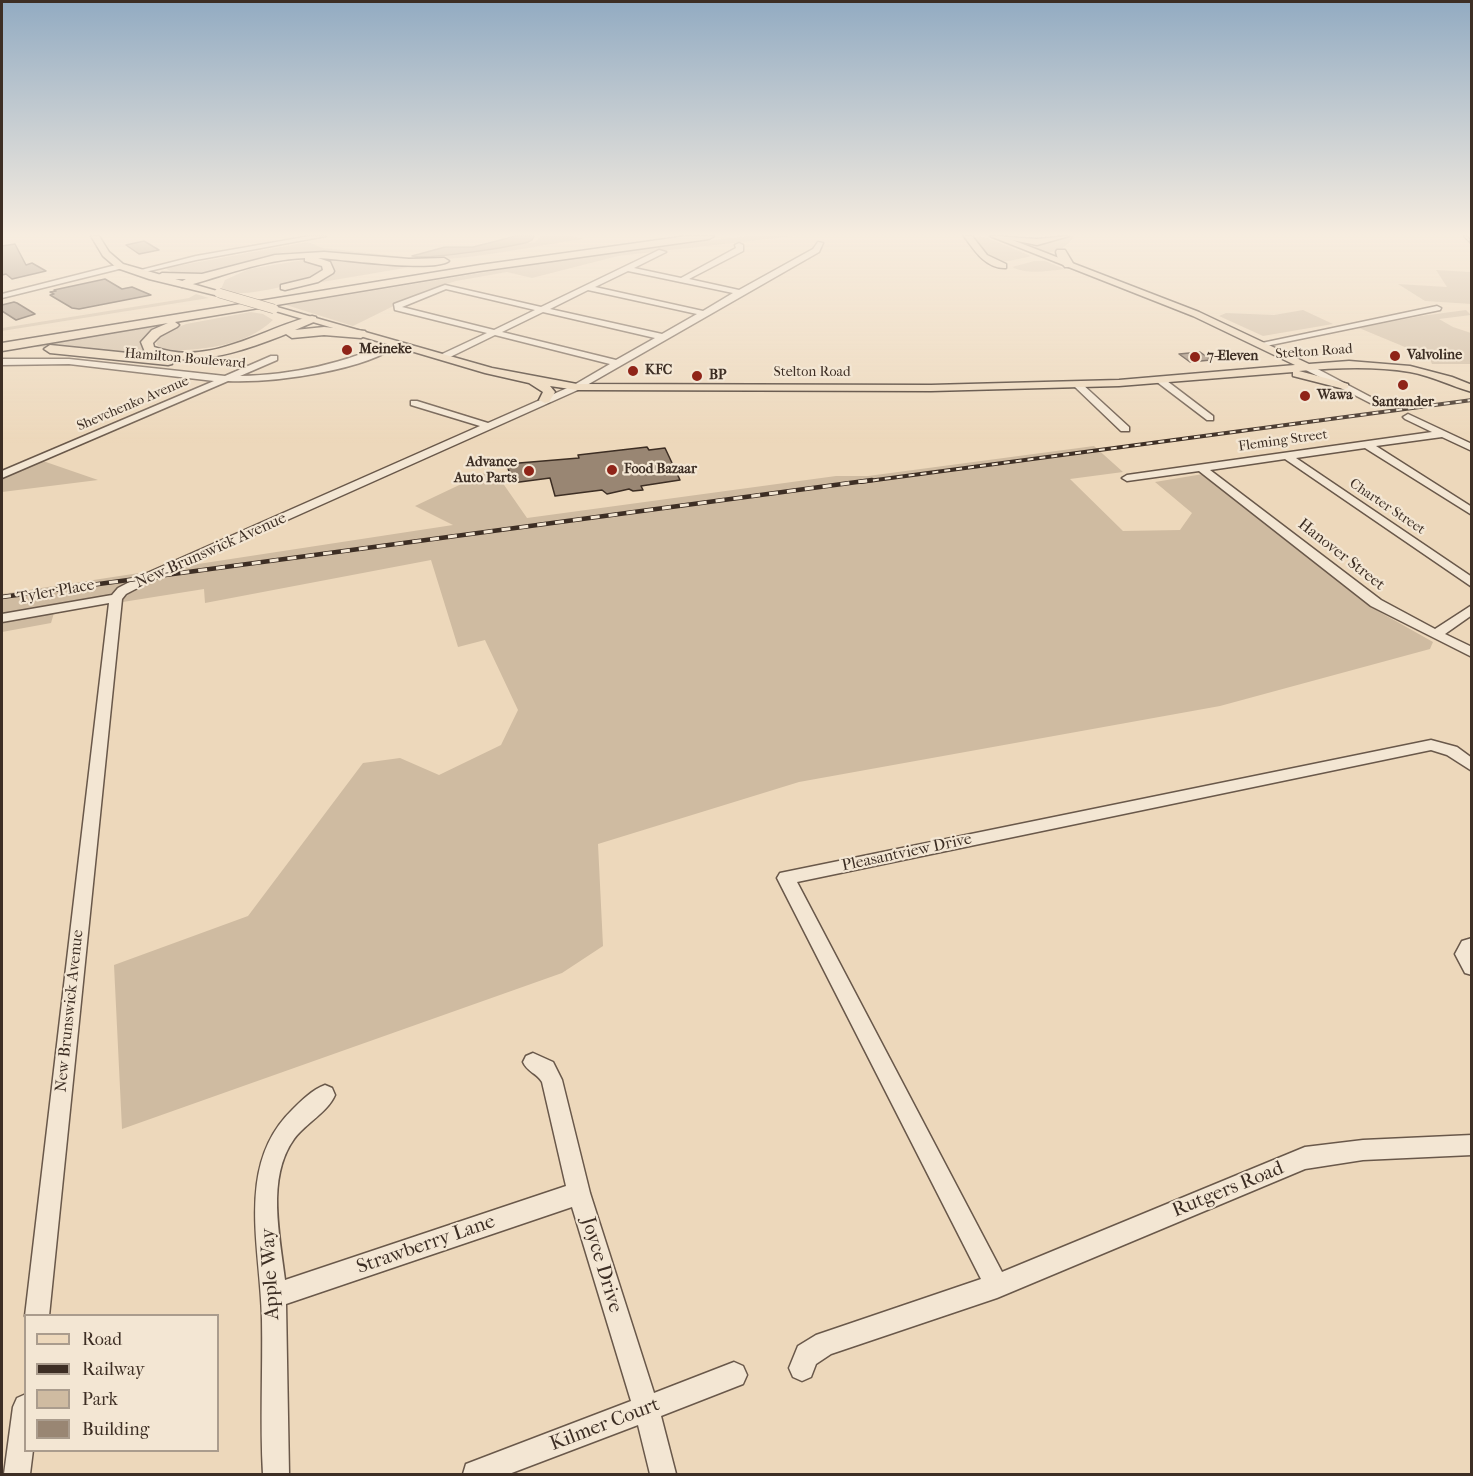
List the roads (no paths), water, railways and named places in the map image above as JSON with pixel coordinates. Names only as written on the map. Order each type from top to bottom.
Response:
[{"type":"highway","points":[[167,310],[186,305]]},
{"type":"highway","points":[[2,338],[199,305]]},
{"type":"highway","points":[[2,349],[258,305]]},
{"type":"highway","points":[[275,305],[178,323],[156,333],[148,339],[147,346],[154,352],[166,355],[195,355],[229,349],[268,338],[307,332],[361,334]]},
{"type":"highway","points":[[268,338],[280,325],[278,310]]},
{"type":"highway","points":[[2,349],[70,349],[163,361],[222,355],[315,320]]},
{"type":"main road","name":"Stelton Road","points":[[260,305],[533,381],[577,387],[1078,386],[1349,364],[1410,369],[1472,388]]},
{"type":"main road","points":[[1172,305],[1307,366]]},
{"type":"main road","points":[[1267,346],[1297,356],[1349,364]]},
{"type":"main road","points":[[1250,372],[1295,373],[1344,386]]},
{"type":"main road","points":[[533,381],[549,392],[546,400]]},
{"type":"street","points":[[400,305],[397,306],[398,308],[616,363]]},
{"type":"street","points":[[524,305],[662,337]]},
{"type":"street","points":[[443,357],[552,305]]},
{"type":"street","points":[[666,305],[703,313]]},
{"type":"street","name":"New Brunswick Avenue","points":[[37,1314],[53,1188],[75,957],[98,772],[116,598],[122,591],[149,577],[577,387],[717,305]]},
{"type":"street","points":[[1267,346],[1437,308]]},
{"type":"street","name":"Hamilton Boulevard","points":[[2,362],[70,361],[177,374],[229,378],[275,377],[328,370],[366,359],[397,343]]},
{"type":"street","name":"Shevchenko Avenue","points":[[2,475],[274,358]]},
{"type":"street","points":[[1307,366],[1377,403]]},
{"type":"street","points":[[1160,380],[1210,418]]},
{"type":"street","points":[[1078,386],[1125,429]]},
{"type":"street","points":[[414,403],[489,426]]},
{"type":"street","points":[[1408,417],[1472,448]]},
{"type":"street","name":"Fleming Street","points":[[1127,478],[1443,434]]},
{"type":"street","points":[[1367,445],[1472,512]]},
{"type":"street","name":"Charter Street","points":[[1287,456],[1472,583]]},
{"type":"street","name":"Hanover Street","points":[[1200,467],[1376,603],[1472,653]]},
{"type":"street","name":"Tyler Place","points":[[2,618],[116,598]]},
{"type":"street","points":[[1435,635],[1472,609]]},
{"type":"street","name":"Pleasantview Drive","points":[[997,1286],[786,878],[1431,746],[1443,747],[1452,751],[1472,766]]},
{"type":"street","points":[[1472,945],[1468,946],[1464,954],[1472,967]]},
{"type":"street","name":"Joyce Drive","points":[[533,1062],[546,1069],[552,1080],[579,1193],[647,1410],[663,1474]]},
{"type":"street","name":"Apple Way","points":[[276,1474],[274,1296],[268,1194],[274,1156],[286,1131],[304,1111],[325,1095]]},
{"type":"street","name":"Rutgers Road","points":[[997,1286],[1305,1158],[1363,1150],[1472,1145]]},
{"type":"street","name":"Strawberry Lane","points":[[274,1296],[579,1193]]},
{"type":"street","points":[[802,1368],[807,1355],[825,1344],[997,1286]]},
{"type":"street","name":"Kilmer Court","points":[[476,1474],[734,1375]]},
{"type":"street","points":[[17,1474],[24,1422]]},
{"type":"railway","points":[[861,482],[1472,400]]},
{"type":"railway","points":[[2,597],[872,480]]},
{"type":"place","name":"Meineke","points":[[347,350]]},
{"type":"place","name":"Valvoline","points":[[1395,356]]},
{"type":"place","name":"7-Eleven","points":[[1195,357]]},
{"type":"place","name":"KFC","points":[[633,371]]},
{"type":"place","name":"BP","points":[[697,376]]},
{"type":"place","name":"Santander","points":[[1403,385]]},
{"type":"place","name":"Wawa","points":[[1305,396]]},
{"type":"place","name":"Food Bazaar","points":[[612,470]]},
{"type":"place","name":"Advance Auto Parts","points":[[529,471]]}]
